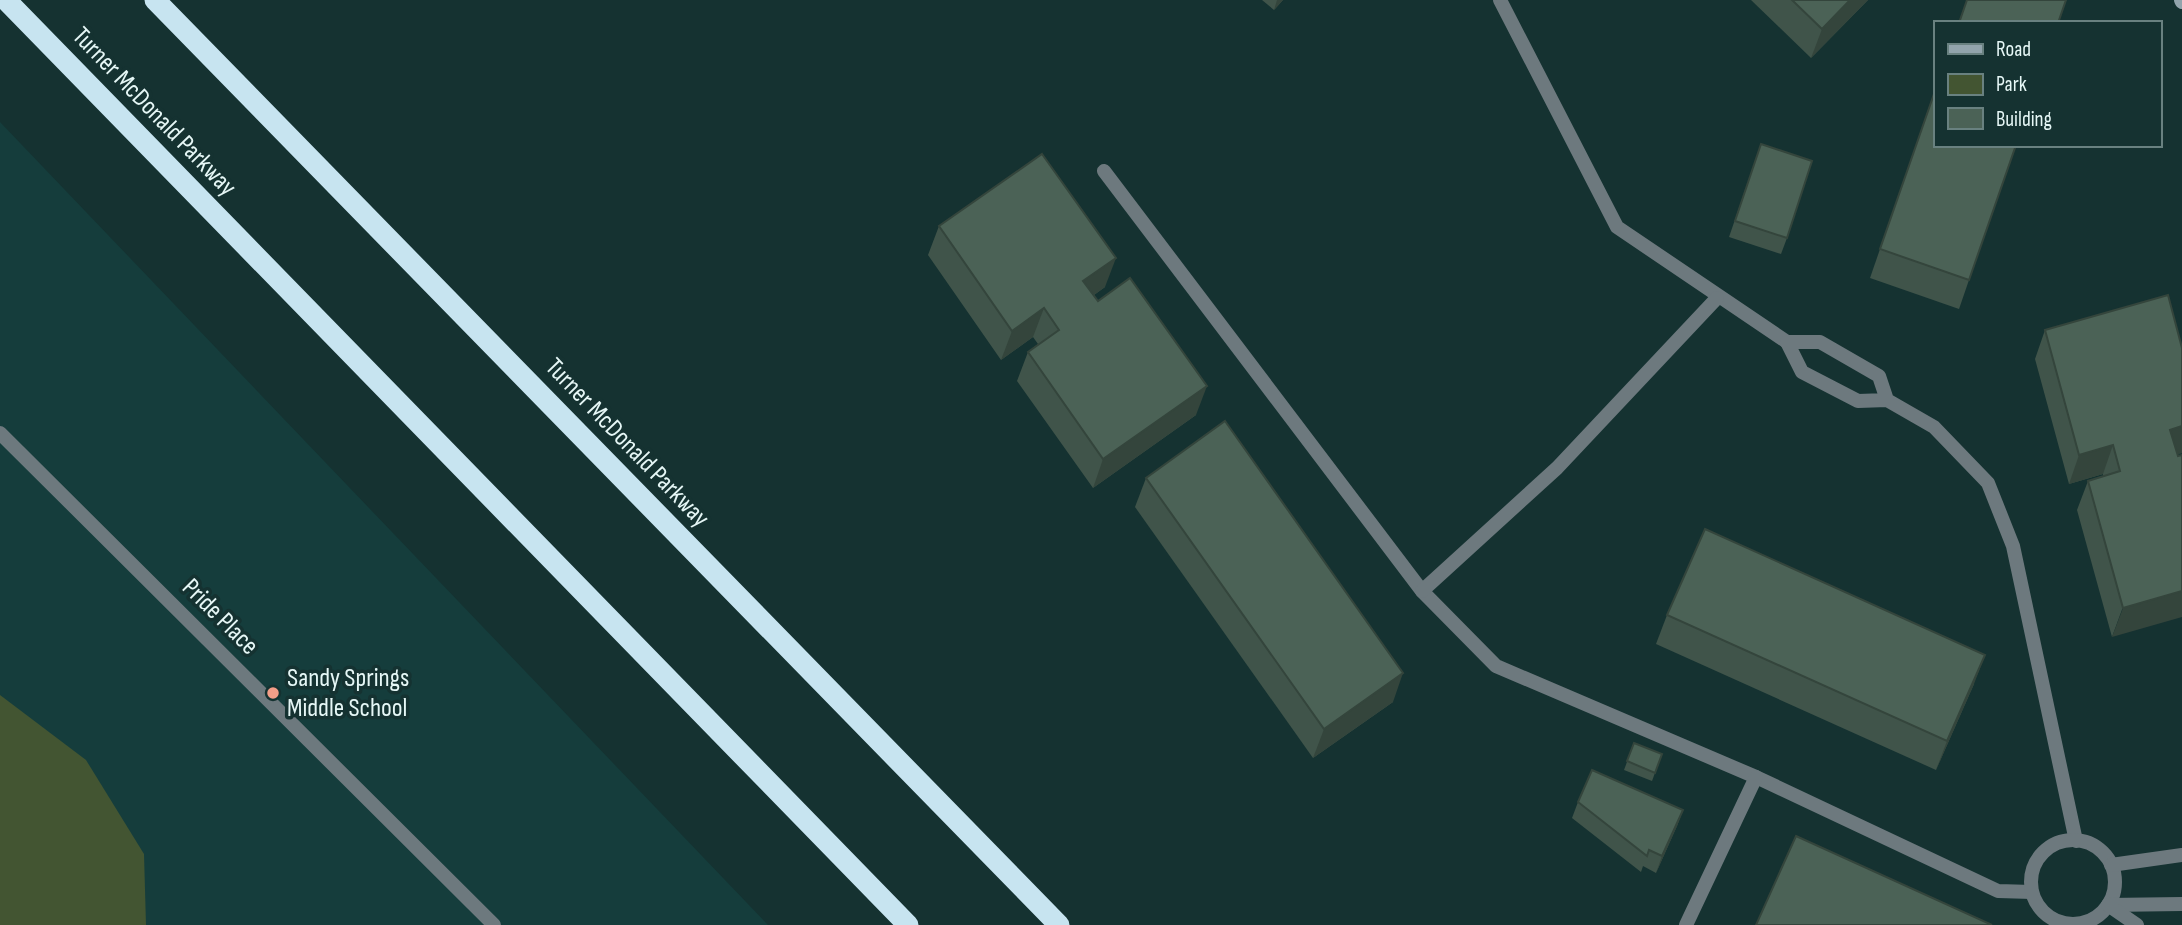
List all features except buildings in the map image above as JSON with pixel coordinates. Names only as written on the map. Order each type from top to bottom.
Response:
[{"type":"highway","name":"Turner McDonald Parkway","points":[[6,0],[908,925]]},
{"type":"highway","name":"Turner McDonald Parkway","points":[[155,0],[1059,925]]},
{"type":"street","points":[[1500,0],[1617,227],[1717,298],[1787,342],[1802,372],[1857,401],[1887,400],[1934,427],[1988,483],[2013,546],[2076,841]]},
{"type":"street","points":[[1104,171],[1422,591],[1496,666],[1756,777],[1998,891],[2032,892]]},
{"type":"street","points":[[1422,591],[1557,468],[1717,298]]},
{"type":"street","points":[[1787,342],[1820,342],[1879,376],[1887,400]]},
{"type":"street","name":"Pride Place","points":[[0,433],[494,925]]},
{"type":"street","points":[[1686,925],[1756,777]]},
{"type":"street","points":[[2076,841],[2093,846],[2104,854],[2111,866],[2115,879],[2108,905],[2087,922],[2066,924],[2047,916],[2032,892],[2031,878],[2042,853],[2054,845],[2076,841]]},
{"type":"street","points":[[2111,866],[2182,855]]},
{"type":"street","points":[[2108,905],[2182,904]]},
{"type":"street","points":[[2108,905],[2137,925]]},
{"type":"shaded area","name":"Sandy Springs Middle School","points":[[0,122],[325,462],[768,925],[0,925]]},
{"type":"green space","points":[[0,695],[86,760],[144,854],[146,925],[0,925]]},
{"type":"place","name":"Sandy Springs Middle School","points":[[273,693]]}]
